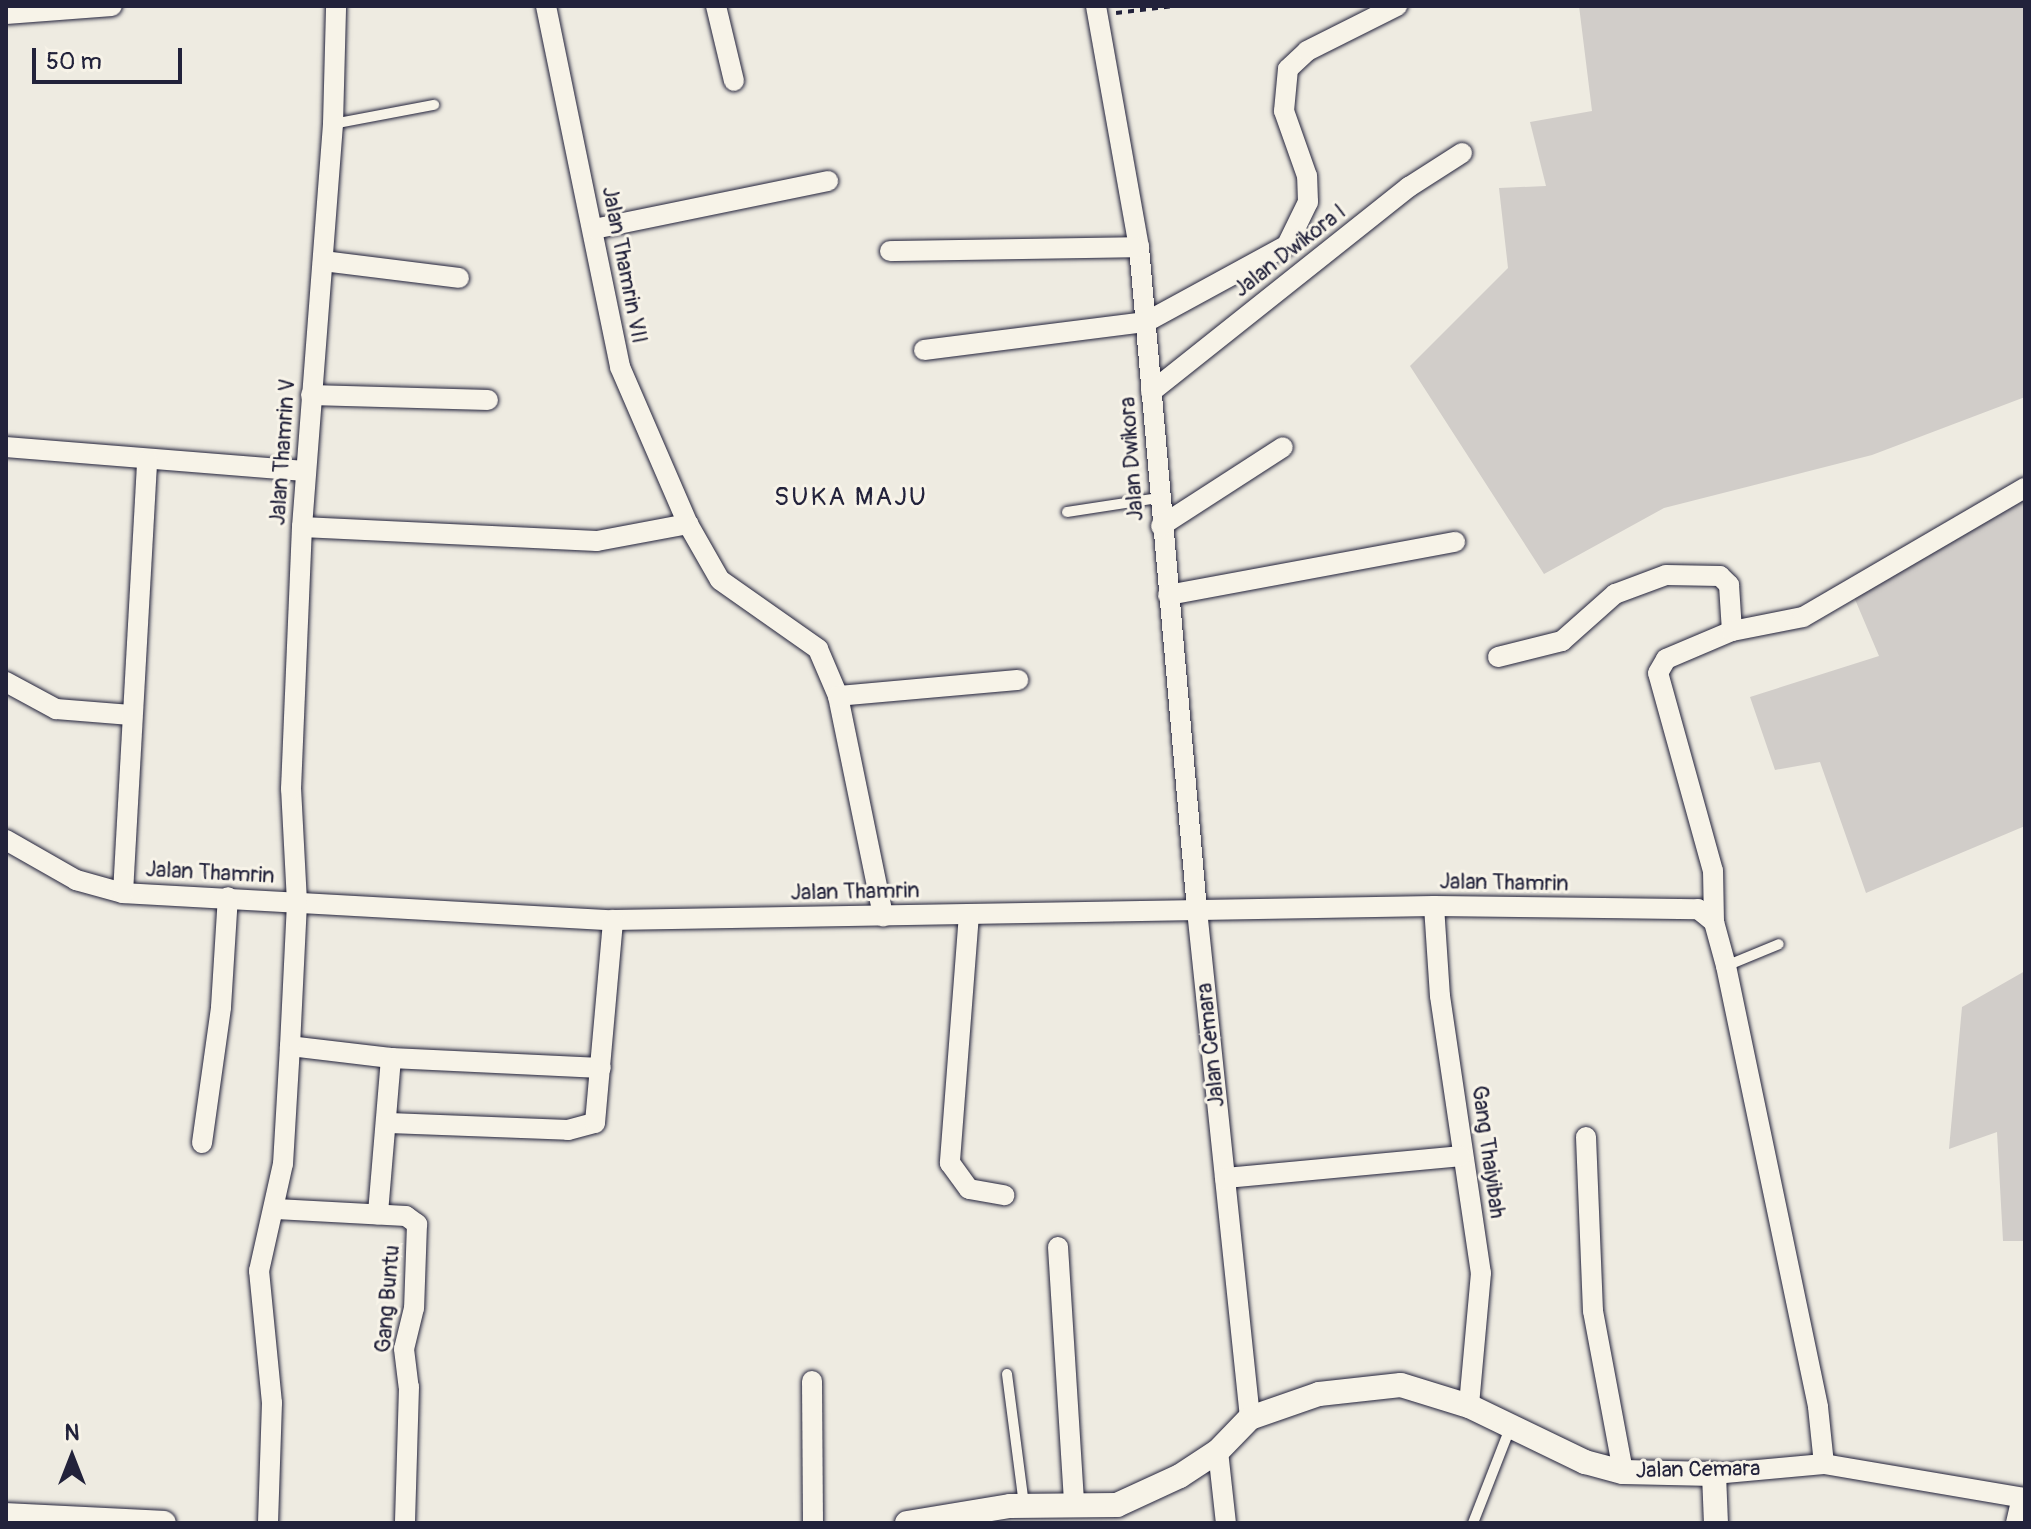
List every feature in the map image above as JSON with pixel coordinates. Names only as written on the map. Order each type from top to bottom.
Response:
[{"type":"street","points":[[6,14],[112,6]]},
{"type":"street","name":"Jalan Thamrin V","points":[[268,1523],[272,1403],[259,1271],[276,1209],[290,1046],[297,902],[291,789],[304,471],[333,124],[336,6]]},
{"type":"street","name":"Jalan Thamrin VII","points":[[546,6],[620,367],[688,524],[720,580],[818,649],[838,696],[883,916]]},
{"type":"street","points":[[716,6],[734,81]]},
{"type":"street","points":[[924,350],[1146,322],[1287,245],[1308,202],[1307,176],[1284,111],[1288,69],[1307,51],[1397,6]]},
{"type":"street","name":"Jalan Dwikora","points":[[1097,10],[1139,247],[1197,910]]},
{"type":"street","name":"Jalan Dwikora I","points":[[1151,392],[1409,187],[1462,153]]},
{"type":"street","points":[[594,229],[828,181]]},
{"type":"street","points":[[890,251],[1139,247]]},
{"type":"street","points":[[323,261],[459,278]]},
{"type":"street","points":[[311,395],[488,400]]},
{"type":"street","points":[[6,447],[147,461],[304,471]]},
{"type":"street","points":[[1161,526],[1283,447]]},
{"type":"street","points":[[123,893],[147,461]]},
{"type":"street","points":[[1824,1464],[1818,1407],[1726,966],[1714,922],[1713,871],[1658,673],[1666,659],[1732,631],[1803,617],[2025,488]]},
{"type":"street","points":[[302,527],[597,541],[688,524]]},
{"type":"street","points":[[1168,595],[1455,542]]},
{"type":"street","points":[[1498,657],[1562,641],[1615,594],[1666,575],[1720,576],[1729,585],[1732,631]]},
{"type":"street","points":[[838,696],[1018,680]]},
{"type":"street","points":[[6,682],[56,709],[131,715]]},
{"type":"street","name":"Jalan Thamrin","points":[[6,840],[76,880],[123,893],[613,920],[1434,906],[1698,909],[1714,922]]},
{"type":"street","points":[[202,1143],[221,1007],[228,897]]},
{"type":"street","name":"Gang Thaiyibah","points":[[1434,906],[1440,996],[1460,1156],[1481,1273],[1469,1406]]},
{"type":"street","name":"Jalan Cemara","points":[[1197,910],[1250,1418]]},
{"type":"street","points":[[969,914],[950,1163],[969,1189],[1004,1195]]},
{"type":"street","points":[[389,1123],[583,1129],[595,1123],[613,920]]},
{"type":"street","points":[[290,1046],[391,1058],[601,1068]]},
{"type":"street","points":[[378,1214],[389,1123],[391,1058]]},
{"type":"street","points":[[1586,1137],[1593,1311],[1623,1472]]},
{"type":"street","points":[[1225,1178],[1460,1156]]},
{"type":"street","name":"Gang Buntu","points":[[276,1209],[406,1216],[417,1224],[414,1308],[404,1349],[409,1387],[405,1523]]},
{"type":"street","points":[[1058,1247],[1074,1504]]},
{"type":"street","points":[[812,1381],[813,1523]]},
{"type":"street","name":"Jalan Cemara","points":[[907,1523],[965,1517],[1024,1505],[1117,1505],[1138,1498],[1218,1451],[1250,1418],[1319,1394],[1401,1385],[1469,1406],[1585,1462],[1623,1472],[1714,1474],[1824,1464],[2023,1498]]},
{"type":"street","points":[[1218,1451],[1226,1523]]},
{"type":"street","points":[[1714,1474],[1716,1523]]},
{"type":"street","points":[[2016,1523],[2023,1498]]},
{"type":"street","points":[[6,1515],[164,1523]]},
{"type":"lane","points":[[333,124],[434,105]]},
{"type":"lane","points":[[1067,512],[1159,498]]},
{"type":"lane","points":[[1726,966],[1779,944]]},
{"type":"lane","points":[[1007,1374],[1024,1505]]},
{"type":"lane","points":[[1473,1523],[1510,1428]]},
{"type":"path","points":[[1097,10],[1174,6]]},
{"type":"shaded area","points":[[1579,6],[2025,6],[2025,397],[1872,455],[1664,508],[1544,574],[1410,366],[1508,268],[1499,188],[1546,186],[1530,122],[1592,111]]},
{"type":"shaded area","points":[[2025,496],[2025,826],[1866,893],[1820,762],[1775,770],[1750,697],[1879,656],[1854,597]]},
{"type":"shaded area","points":[[2025,971],[2025,1241],[2003,1241],[1997,1132],[1949,1149],[1962,1007]]},
{"type":"district","name":"SUKA MAJU","points":[[851,498]]}]
